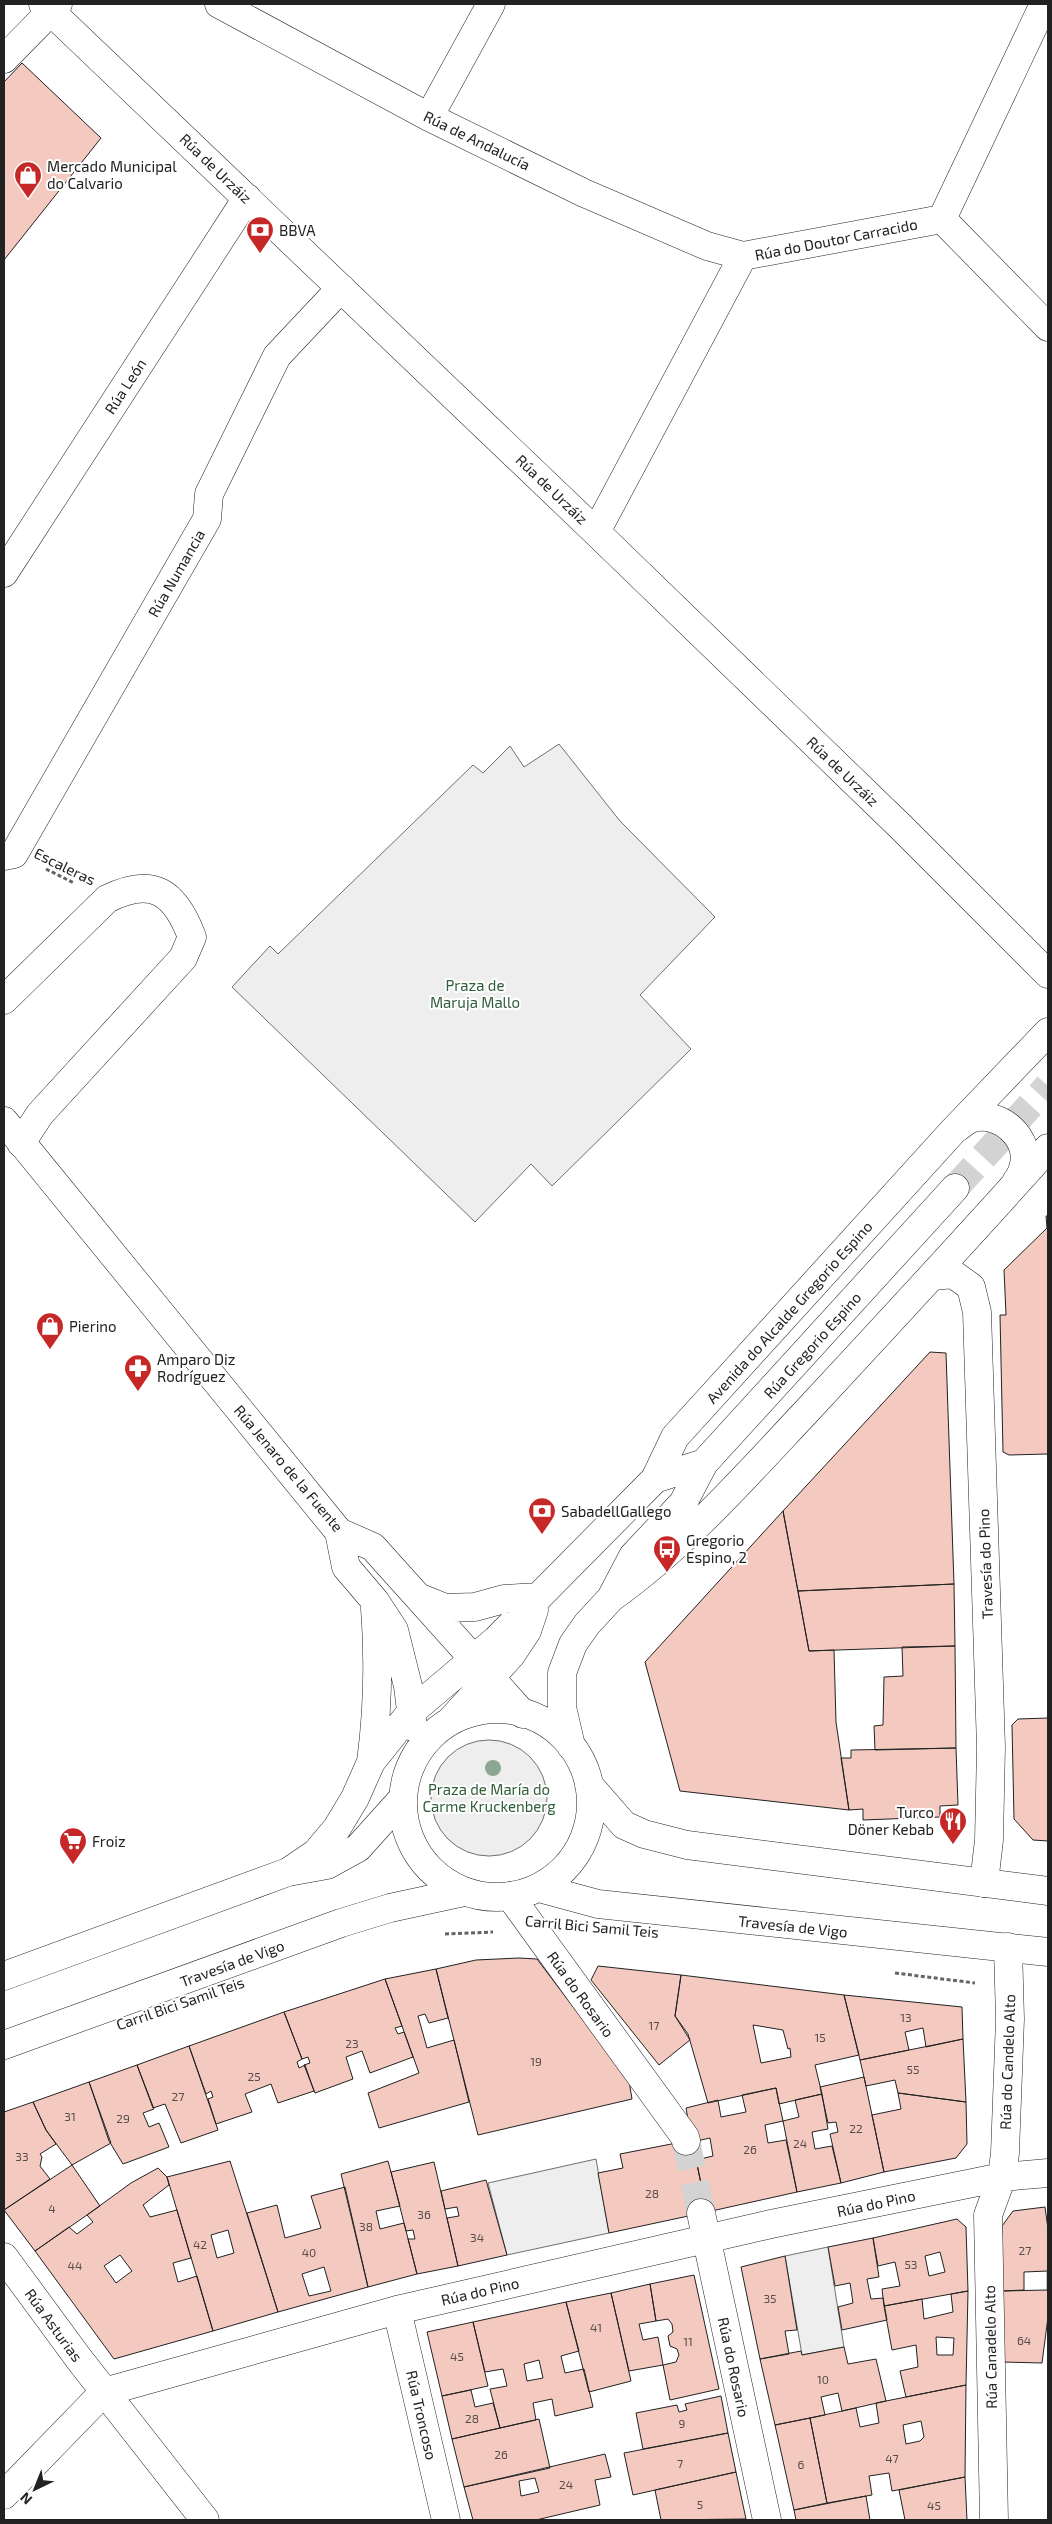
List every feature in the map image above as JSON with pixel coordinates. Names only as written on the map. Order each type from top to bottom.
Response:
[{"type":"street","name":"Rúa de Andalucía","points":[[219,4],[430,117],[584,192],[708,246],[743,256]]},
{"type":"street","points":[[430,117],[491,4]]},
{"type":"street","points":[[1044,4],[942,218],[1048,328]]},
{"type":"street","points":[[4,59],[50,6]]},
{"type":"street","name":"Rúa de Urzáiz","points":[[50,6],[901,827],[1048,974]]},
{"type":"street","name":"Rúa León","points":[[4,573],[247,198]]},
{"type":"street","name":"Rúa do Doutor Carracido","points":[[596,532],[743,256],[942,218]]},
{"type":"street","name":"Rúa Numancia","points":[[9,855],[207,519],[209,494],[277,356],[341,288]]},
{"type":"street","points":[[4,1000],[107,899],[122,892],[148,888],[172,899],[183,913],[192,937],[183,958],[40,1114],[21,1143]]},
{"type":"street","name":"Avenida do Alcalde Gregorio Espino","points":[[482,1668],[538,1597],[655,1479],[675,1437],[953,1131],[1048,1032]]},
{"type":"street","points":[[953,1131],[971,1119],[978,1118],[992,1118],[1011,1128],[1023,1146],[1024,1167],[1014,1186]]},
{"type":"street","name":"Rúa Jenaro de la Fuente","points":[[4,1122],[339,1532],[373,1547],[416,1597],[524,1714]]},
{"type":"street","points":[[571,1746],[562,1707],[562,1672],[572,1644],[587,1624],[611,1598],[647,1572],[719,1504],[933,1276],[1048,1148]]},
{"type":"street","name":"Rúa Gregorio Espino","points":[[704,1464],[955,1188]]},
{"type":"street","name":"Travesía do Pino","points":[[933,1276],[953,1274],[971,1287],[976,1312],[991,1746],[989,1840],[984,1883]]},
{"type":"street","points":[[655,1479],[704,1464]]},
{"type":"street","points":[[611,1598],[633,1556],[683,1502],[704,1464]]},
{"type":"street","points":[[339,1532],[346,1568],[375,1601],[394,1630],[408,1686],[417,1753]]},
{"type":"street","points":[[416,1597],[445,1608],[474,1607],[504,1599],[538,1597]]},
{"type":"street","points":[[371,1762],[377,1716],[379,1676],[375,1601]]},
{"type":"street","points":[[288,1872],[316,1853],[337,1828],[355,1798],[371,1762],[411,1712],[482,1668]]},
{"type":"street","points":[[449,1722],[482,1668]]},
{"type":"street","points":[[485,1710],[504,1710],[524,1714],[542,1721],[558,1732],[571,1746],[585,1771],[589,1785],[591,1805],[588,1826],[581,1844],[570,1862],[556,1876],[539,1888],[510,1896],[494,1897],[464,1892],[430,1870],[409,1838],[403,1798],[407,1775],[417,1753],[431,1736],[449,1722],[467,1714],[485,1710]]},
{"type":"street","points":[[589,1785],[624,1825],[667,1841],[1048,1891]]},
{"type":"street","points":[[4,1976],[288,1872],[327,1864],[358,1848],[403,1798]]},
{"type":"street","name":"Travesía de Vigo","points":[[539,1888],[598,1904],[627,1908],[1048,1952]]},
{"type":"street","name":"Travesía de Vigo","points":[[4,2045],[341,1924],[390,1908],[464,1892]]},
{"type":"street","name":"Rúa do Rosario","points":[[510,1896],[685,2137],[686,2141]]},
{"type":"street","name":"Rúa do Candelo Alto","points":[[1002,2177],[1005,2153],[1010,1983],[1008,1947]]},
{"type":"street","name":"Rúa do Pino","points":[[104,2392],[397,2310],[707,2240],[1002,2177],[1048,2173]]},
{"type":"street","name":"Rúa Canadelo Alto","points":[[994,2520],[988,2215],[1002,2177]]},
{"type":"street","name":"Rúa do Rosario","points":[[701,2213],[768,2520]]},
{"type":"street","name":"Rúa Asturias","points":[[4,2257],[104,2392],[205,2520]]},
{"type":"street","name":"Rúa Troncoso","points":[[397,2310],[446,2520]]},
{"type":"street","points":[[4,2495],[104,2392]]},
{"type":"path","name":"Escaleras","points":[[9,855],[107,899]]},
{"type":"path","name":"Carril Bici Samil Teis","points":[[438,1934],[534,1930]]},
{"type":"path","points":[[887,1972],[966,1983],[1010,1983]]},
{"type":"green space","name":"Praza de Maruja Mallo","points":[[559,744],[620,821],[715,917],[640,995],[691,1049],[552,1186],[531,1164],[475,1222],[232,987],[270,946],[278,954],[473,765],[483,773],[510,746],[524,767]]},
{"type":"green space","name":"Praza de María do Carme Kruckenberg","points":[[489,1740],[511,1745],[530,1757],[542,1776],[547,1798],[542,1820],[530,1839],[511,1851],[489,1856],[467,1851],[448,1839],[436,1820],[431,1798],[436,1776],[448,1757],[467,1745]]},
{"type":"green space","points":[[596,2159],[609,2233],[507,2255],[488,2183]]},
{"type":"green space","points":[[828,2247],[844,2347],[802,2355],[785,2256]]},
{"type":"building","name":"Mercado Municipal do Calvario","points":[[22,63],[101,138],[4,260],[4,82]]},
{"type":"building","points":[[1046,1216],[1048,1216],[1048,1454],[1009,1455],[1003,1452],[1000,1315],[1006,1315],[1004,1270],[1047,1228]]},
{"type":"building","points":[[930,1352],[946,1353],[954,1584],[798,1591],[783,1511]]},
{"type":"building","points":[[783,1511],[809,1651],[834,1650],[836,1722],[849,1810],[680,1791],[645,1662]]},
{"type":"building","points":[[954,1584],[955,1646],[809,1651],[798,1591]]},
{"type":"building","points":[[955,1646],[956,1748],[875,1750],[874,1726],[883,1725],[884,1677],[903,1676],[902,1647]]},
{"type":"building","points":[[1048,1718],[1048,1841],[1033,1840],[1014,1819],[1012,1725],[1018,1719]]},
{"type":"building","points":[[956,1748],[958,1805],[940,1806],[940,1817],[863,1820],[863,1809],[849,1810],[841,1758],[851,1758],[851,1750]]},
{"type":"building","points":[[537,1959],[629,2081],[632,2099],[478,2135],[436,1969],[476,1960]]},
{"type":"building","points":[[598,1966],[681,1975],[675,2016],[690,2040],[659,2065],[591,1980]]},
{"type":"building","points":[[436,1969],[448,2018],[429,2023],[425,2014],[418,2016],[427,2048],[454,2040],[469,2102],[379,2128],[368,2093],[419,2073],[385,1979]]},
{"type":"building","points":[[681,1975],[844,1995],[859,2055],[815,2065],[822,2094],[779,2104],[776,2088],[708,2103],[688,2034],[675,2016]],"holes":[[[753,2025],[783,2030],[788,2049],[790,2048],[791,2057],[761,2063]]]},
{"type":"building","points":[[385,1979],[402,2026],[395,2028],[398,2034],[404,2032],[413,2057],[370,2073],[362,2051],[346,2057],[353,2079],[315,2093],[304,2065],[310,2063],[308,2057],[302,2059],[284,2012]]},
{"type":"building","points":[[844,1995],[962,2007],[963,2039],[926,2047],[923,2028],[905,2032],[909,2050],[860,2060]]},
{"type":"building","points":[[284,2012],[302,2059],[297,2062],[299,2068],[305,2065],[314,2091],[278,2103],[271,2084],[245,2094],[252,2112],[216,2124],[208,2099],[213,2097],[211,2091],[206,2094],[189,2046]]},
{"type":"building","points":[[963,2039],[966,2102],[898,2093],[895,2080],[866,2086],[860,2060]]},
{"type":"building","points":[[189,2046],[218,2130],[181,2143],[165,2104],[153,2108],[137,2065]]},
{"type":"building","points":[[137,2065],[154,2109],[143,2113],[149,2127],[159,2123],[169,2147],[123,2164],[109,2141],[89,2082]]},
{"type":"building","points":[[864,2077],[884,2172],[841,2183],[830,2134],[838,2132],[836,2122],[828,2123],[820,2087]]},
{"type":"building","points":[[89,2082],[111,2143],[72,2165],[46,2130],[33,2102]]},
{"type":"building","points":[[776,2088],[783,2121],[765,2125],[768,2143],[786,2140],[797,2192],[707,2212],[696,2160],[713,2156],[710,2138],[692,2142],[686,2108],[718,2100],[721,2117],[746,2112],[742,2095]]},
{"type":"building","points":[[898,2093],[966,2102],[967,2144],[956,2158],[884,2172],[872,2115],[901,2109]]},
{"type":"building","points":[[822,2094],[828,2129],[812,2132],[815,2149],[832,2146],[841,2183],[797,2192],[783,2121],[799,2117],[795,2100]]},
{"type":"building","points":[[33,2102],[46,2130],[56,2144],[40,2154],[42,2157],[40,2166],[50,2179],[4,2210],[4,2112]]},
{"type":"building","points":[[692,2140],[707,2212],[609,2233],[598,2173],[623,2168],[620,2154]]},
{"type":"building","points":[[230,2161],[278,2312],[213,2331],[167,2177]],"holes":[[[228,2230],[234,2253],[217,2258],[211,2235]]]},
{"type":"building","points":[[388,2161],[400,2206],[376,2211],[380,2229],[404,2223],[417,2274],[368,2287],[341,2174]]},
{"type":"building","points":[[434,2162],[458,2266],[417,2274],[408,2239],[415,2239],[413,2230],[406,2231],[391,2172]]},
{"type":"building","points":[[72,2165],[100,2206],[35,2251],[4,2210]]},
{"type":"building","points":[[158,2168],[167,2177],[169,2185],[143,2205],[150,2217],[177,2210],[191,2258],[173,2263],[178,2282],[197,2276],[213,2331],[114,2359],[35,2251],[69,2227],[77,2234],[93,2222],[87,2215],[131,2183]],"holes":[[[120,2255],[132,2271],[116,2283],[104,2266]]]},
{"type":"building","points":[[486,2180],[507,2255],[458,2266],[447,2218],[459,2216],[457,2207],[445,2209],[441,2191]]},
{"type":"building","points":[[345,2187],[368,2287],[278,2312],[247,2213],[277,2205],[285,2238],[321,2228],[311,2196]],"holes":[[[324,2267],[331,2291],[309,2296],[302,2274]]]},
{"type":"building","points":[[1045,2207],[1048,2229],[1048,2271],[1024,2272],[1024,2290],[1002,2291],[1002,2226],[1013,2211]]},
{"type":"building","points":[[957,2219],[966,2227],[968,2291],[884,2306],[882,2289],[900,2286],[895,2262],[878,2266],[873,2238]],"holes":[[[940,2252],[945,2272],[929,2276],[925,2256]]]},
{"type":"building","points":[[873,2238],[879,2277],[867,2279],[871,2299],[883,2298],[887,2320],[842,2330],[838,2307],[853,2303],[850,2283],[835,2286],[828,2247]]},
{"type":"building","points":[[785,2256],[797,2330],[785,2331],[789,2354],[760,2359],[741,2267]]},
{"type":"building","points":[[694,2275],[719,2389],[670,2400],[663,2365],[676,2362],[679,2355],[677,2349],[670,2346],[668,2336],[673,2332],[672,2324],[668,2319],[656,2321],[650,2284]]},
{"type":"building","points":[[650,2284],[656,2321],[639,2324],[643,2340],[658,2337],[663,2365],[629,2371],[611,2293]]},
{"type":"building","points":[[1048,2290],[1048,2317],[1042,2363],[1002,2362],[1002,2291]]},
{"type":"building","points":[[968,2291],[966,2385],[906,2397],[900,2371],[918,2367],[916,2345],[892,2350],[884,2306],[922,2299],[924,2319],[953,2312],[951,2294]],"holes":[[[936,2337],[954,2338],[953,2355],[937,2355]]]},
{"type":"building","points":[[611,2293],[631,2381],[589,2392],[566,2302]]},
{"type":"building","points":[[566,2302],[579,2351],[561,2356],[565,2373],[584,2369],[593,2407],[555,2416],[552,2399],[533,2403],[536,2420],[500,2428],[490,2389],[507,2386],[503,2369],[485,2372],[473,2322]],"holes":[[[539,2360],[543,2378],[527,2381],[524,2364]]]},
{"type":"building","points":[[473,2322],[488,2386],[442,2396],[427,2332]]},
{"type":"building","points":[[844,2347],[848,2364],[876,2359],[886,2401],[842,2411],[838,2393],[821,2397],[825,2415],[775,2425],[760,2359],[801,2351],[802,2355]]},
{"type":"building","points":[[966,2385],[965,2477],[892,2491],[889,2473],[869,2476],[872,2495],[827,2503],[810,2418],[856,2408],[860,2427],[879,2423],[876,2403]],"holes":[[[921,2421],[924,2437],[920,2441],[906,2444],[903,2425]]]},
{"type":"building","points":[[471,2390],[475,2407],[493,2403],[500,2428],[452,2439],[442,2396]]},
{"type":"building","points":[[721,2396],[728,2433],[643,2449],[636,2413],[677,2405],[679,2412],[687,2410],[685,2404]]},
{"type":"building","points":[[810,2418],[827,2503],[794,2510],[775,2425]]},
{"type":"building","points":[[539,2419],[550,2468],[464,2487],[452,2439]]},
{"type":"building","points":[[728,2433],[736,2472],[633,2495],[624,2453]]},
{"type":"building","points":[[605,2454],[611,2477],[595,2480],[600,2505],[536,2520],[473,2520],[464,2487]],"holes":[[[535,2478],[539,2492],[521,2496],[519,2481]]]},
{"type":"building","points":[[736,2472],[746,2519],[661,2520],[655,2490]]},
{"type":"building","points":[[965,2477],[967,2520],[905,2520],[899,2490]]},
{"type":"building","points":[[866,2496],[870,2520],[796,2520],[794,2510]]},
{"type":"tunnel","points":[[955,1188],[1048,1086]]},
{"type":"tunnel","points":[[686,2141],[701,2213]]},
{"type":"wall","points":[[1048,2271],[1048,2290]]},
{"type":"place","name":"Mercado Municipal do Calvario","points":[[28,199]]},
{"type":"place","name":"BBVA","points":[[260,254]]},
{"type":"place","name":"Pierino","points":[[50,1350]]},
{"type":"place","name":"Amparo Diz Rodríguez","points":[[138,1392]]},
{"type":"place","name":"SabadellGallego","points":[[542,1535]]},
{"type":"place","name":"Gregorio Espino, 2","points":[[667,1573]]},
{"type":"place","name":"Turco Döner Kebab","points":[[953,1845]]},
{"type":"place","name":"Froiz","points":[[73,1865]]}]
